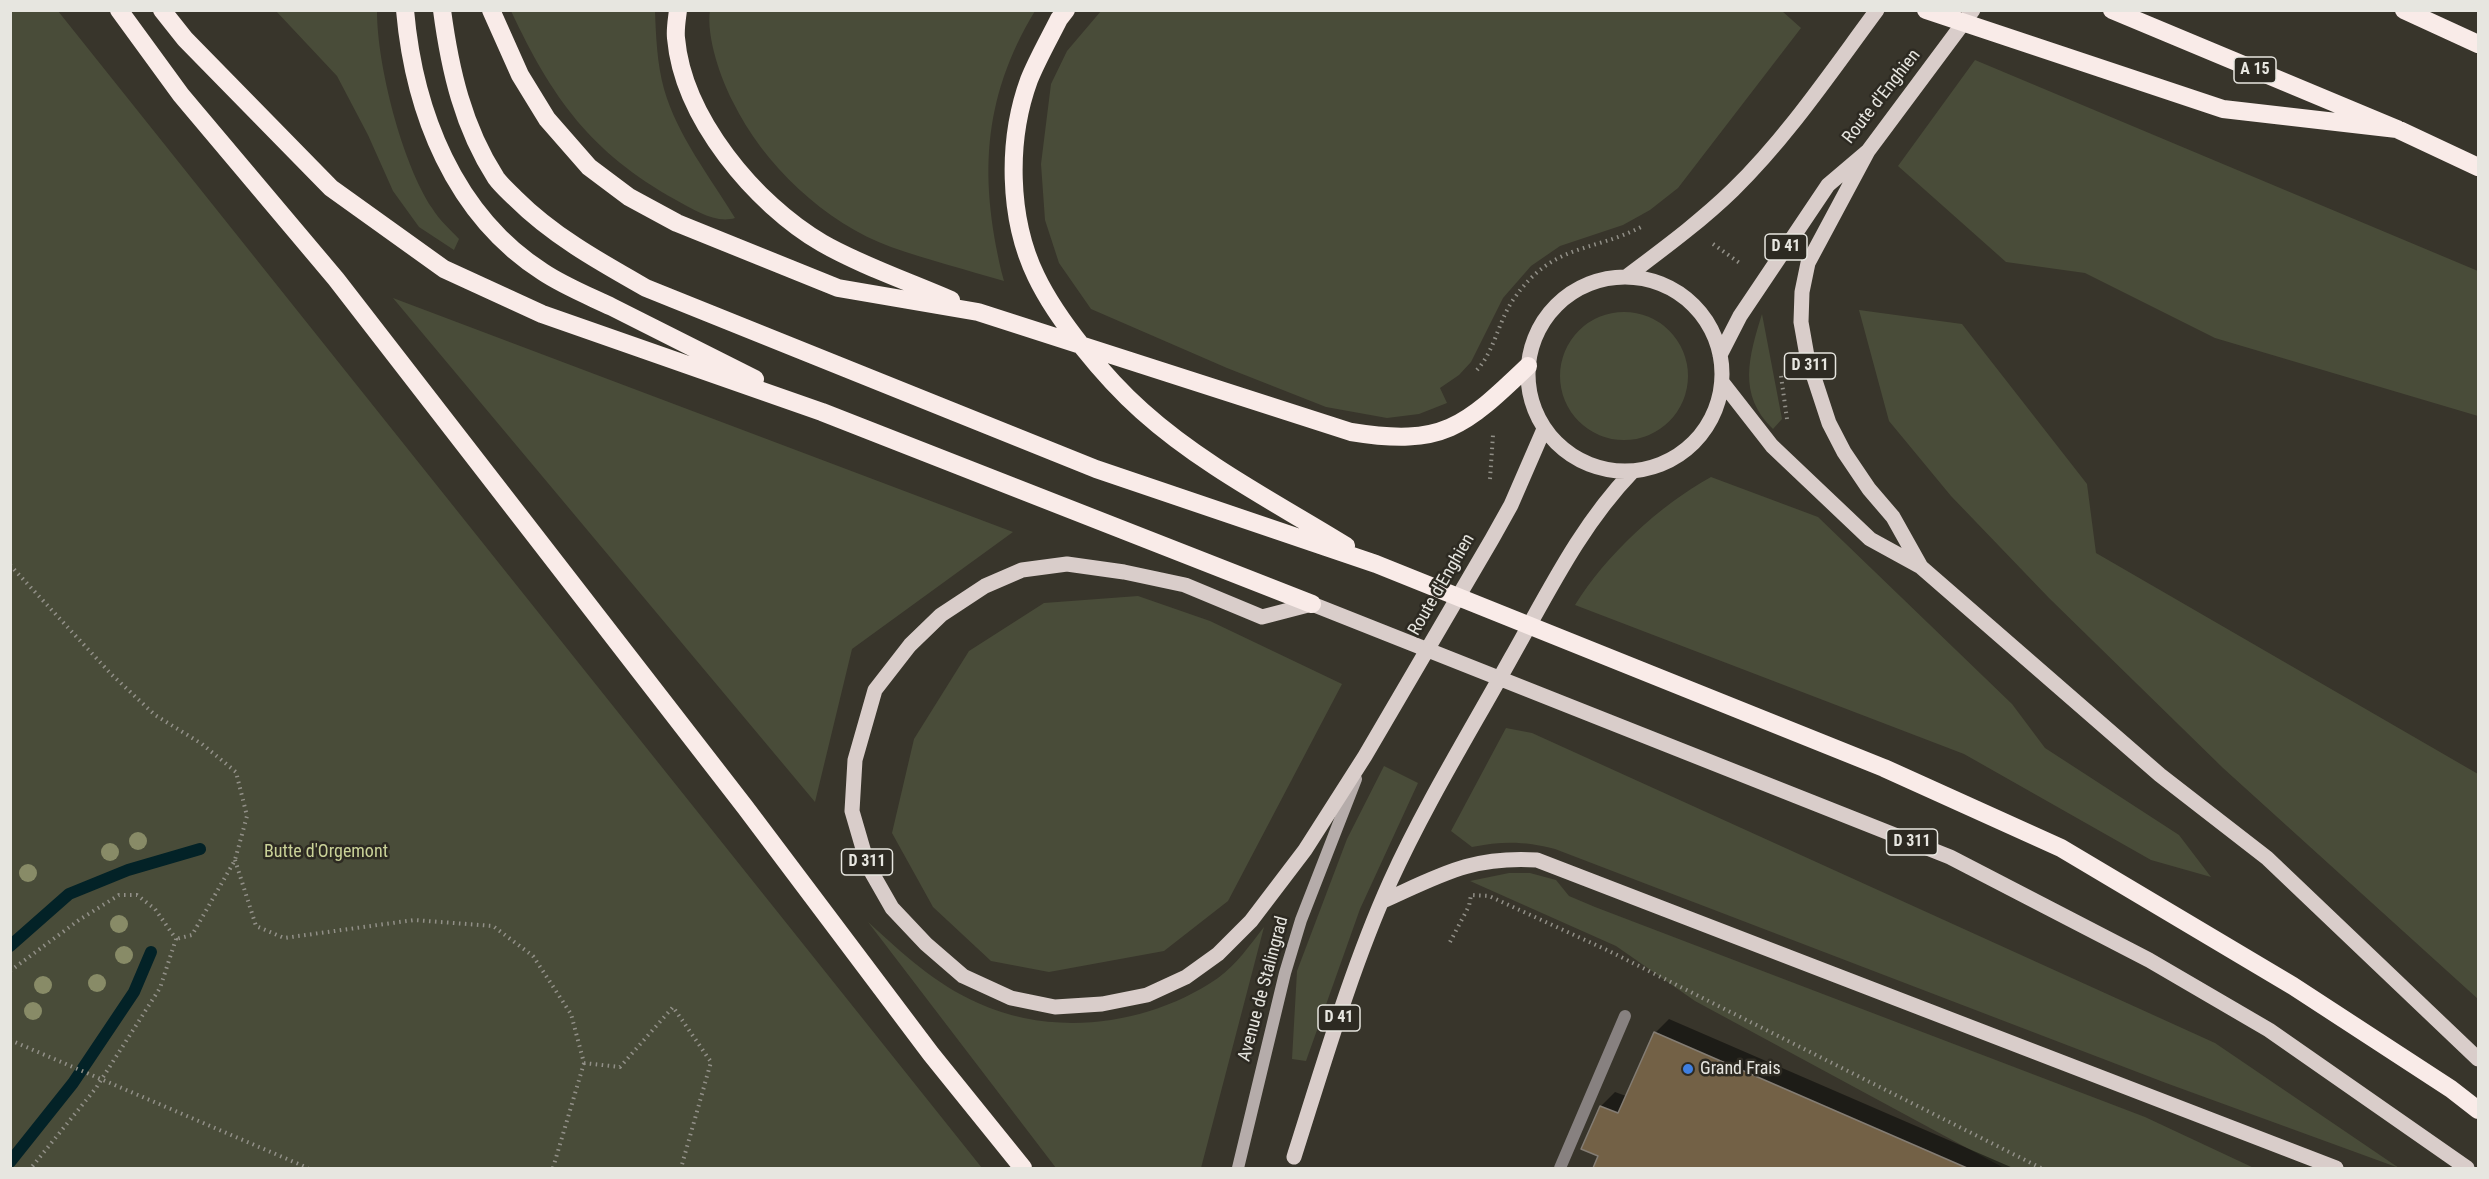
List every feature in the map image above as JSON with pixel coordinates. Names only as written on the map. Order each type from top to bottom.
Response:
[{"type":"highway","points":[[119,10],[181,95],[336,279],[738,798],[932,1054],[1023,1168]]},
{"type":"highway","points":[[162,10],[185,39],[331,188],[444,269],[542,314],[822,412],[1312,604]]},
{"type":"highway","points":[[405,10],[412,64],[438,147],[450,174],[469,203],[503,240],[543,272],[822,412]]},
{"type":"highway","points":[[442,10],[452,76],[467,121],[497,180],[535,218],[589,256],[646,288],[1096,469],[1376,564],[1884,768],[2061,848],[2293,986],[2441,1083],[2478,1110]]},
{"type":"highway","points":[[491,10],[520,75],[547,119],[589,167],[629,197],[677,223],[838,288],[978,312],[1351,432],[1382,437],[1416,438],[1452,428],[1482,410],[1528,366]]},
{"type":"highway","points":[[678,10],[676,38],[697,107],[724,152],[757,194],[785,218],[823,244],[978,312]]},
{"type":"highway","points":[[1066,10],[1029,81],[1017,127],[1013,179],[1022,237],[1036,276],[1103,373],[1142,412],[1229,474],[1376,564]]},
{"type":"highway","points":[[1926,10],[2223,109],[2397,129]]},
{"type":"highway","name":"A 15","points":[[2112,10],[2397,129],[2478,167]]},
{"type":"highway","points":[[2404,10],[2478,44]]},
{"type":"main road","points":[[1626,277],[1692,228],[1734,189],[1796,120],[1877,10]]},
{"type":"main road","name":"Route d'Enghien","points":[[1720,355],[1740,316],[1828,185],[1868,150],[1972,10]]},
{"type":"main road","name":"D 311","points":[[1868,150],[1808,263],[1802,292],[1801,322],[1807,356],[1829,423],[1844,452],[1869,489],[1893,517],[1921,567]]},
{"type":"main road","points":[[1626,277],[1648,280],[1669,287],[1687,299],[1702,315],[1714,334],[1720,355],[1722,382],[1718,404],[1708,425],[1694,443],[1676,458],[1655,467],[1632,472],[1589,465],[1564,450],[1544,429],[1531,399],[1528,366],[1530,350],[1544,321],[1566,297],[1594,282],[1626,277]]},
{"type":"main road","name":"D 311","points":[[1722,382],[1772,446],[1870,539],[1921,567],[2160,775],[2267,858],[2478,1059]]},
{"type":"main road","name":"Route d'Enghien","points":[[1365,756],[1511,505],[1544,429]]},
{"type":"main road","name":"D 41","points":[[1292,1163],[1330,1042],[1383,901],[1442,783],[1564,563],[1605,499],[1632,472]]},
{"type":"main road","name":"D 311","points":[[1365,756],[1305,850],[1251,921],[1218,954],[1186,977],[1147,995],[1102,1004],[1055,1007],[1011,998],[963,976],[926,944],[892,908],[868,866],[852,812],[855,760],[875,690],[910,645],[941,615],[985,586],[1022,570],[1067,564],[1124,572],[1185,585],[1262,617],[1312,604],[1950,857],[2149,960],[2270,1030],[2467,1168]]},
{"type":"main road","name":"Avenue de Stalingrad","points":[[1238,1168],[1291,951],[1365,756]]},
{"type":"main road","points":[[1383,901],[1472,863],[1509,858],[1537,860],[2336,1168]]},
{"type":"lane","points":[[1560,1168],[1625,1017]]},
{"type":"path","points":[[1471,375],[1490,351],[1510,305],[1524,285],[1545,265],[1570,251],[1621,237],[1652,220]]},
{"type":"path","points":[[1708,240],[1747,268]]},
{"type":"path","points":[[1780,371],[1788,424]]},
{"type":"path","points":[[1487,485],[1491,477],[1493,428]]},
{"type":"path","points":[[1484,438],[1492,453]]},
{"type":"path","points":[[10,565],[111,674],[155,715],[202,744],[236,771],[247,816],[235,860],[192,935],[176,939]]},
{"type":"path","points":[[235,860],[256,926],[284,938],[414,920],[493,926],[533,956],[571,1014],[584,1063],[553,1168]]},
{"type":"path","points":[[10,971],[79,920],[119,895],[137,895],[155,909],[176,939]]},
{"type":"path","points":[[1450,942],[1469,906],[1471,895],[1489,896],[1619,956],[2041,1168]]},
{"type":"path","points":[[31,1168],[96,1088],[160,988],[176,939]]},
{"type":"path","points":[[584,1063],[620,1067],[673,1007],[711,1062],[681,1168]]},
{"type":"path","points":[[10,1040],[308,1168]]},
{"type":"green space","points":[[710,10],[1035,11],[1017,44],[1004,77],[995,109],[990,142],[991,210],[1004,281],[905,252],[866,236],[843,223],[798,189],[761,147],[733,102],[712,45]]},
{"type":"green space","name":"Butte d'Orgemont","points":[[10,11],[58,11],[982,1168],[11,1168]]},
{"type":"green space","points":[[276,11],[377,11],[386,85],[401,140],[421,189],[432,208],[459,239],[454,250],[419,227],[393,191],[368,135],[337,76]]},
{"type":"green space","points":[[511,11],[655,11],[660,70],[670,106],[695,155],[735,218],[713,218],[690,208],[646,182],[597,142],[559,96],[526,42]]},
{"type":"green space","points":[[1101,11],[1782,11],[1801,28],[1678,188],[1650,210],[1623,225],[1560,246],[1531,266],[1503,298],[1471,362],[1459,375],[1440,388],[1447,403],[1419,414],[1387,418],[1326,407],[1227,368],[1091,309],[1059,263],[1045,220],[1041,164],[1051,84],[1067,51]]},
{"type":"green space","points":[[1975,60],[2478,271],[2478,416],[2215,338],[2085,273],[2006,262],[1898,166]]},
{"type":"green space","points":[[393,298],[1013,532],[852,649],[815,802]]},
{"type":"green space","points":[[1859,310],[1962,324],[2087,484],[2096,553],[2478,774],[2478,999],[2223,768],[2049,598],[1951,496],[1889,421]]},
{"type":"green space","points":[[1624,312],[1648,317],[1669,331],[1683,352],[1688,376],[1683,400],[1669,421],[1648,435],[1624,440],[1600,435],[1579,421],[1565,400],[1560,376],[1565,352],[1579,331],[1600,317]]},
{"type":"green space","points":[[1762,314],[1782,419],[1773,429],[1754,403],[1750,389],[1750,360]]},
{"type":"green space","points":[[1711,477],[1818,517],[2012,704],[2045,748],[2179,835],[2211,877],[2151,860],[1964,754],[1575,605],[1602,568],[1636,533],[1673,502]]},
{"type":"green space","points":[[1138,596],[1210,621],[1342,684],[1228,901],[1164,951],[1049,972],[991,961],[933,907],[892,833],[914,739],[969,651],[1044,603]]},
{"type":"green space","points":[[1506,728],[1532,733],[2215,1043],[2399,1168],[2166,1083],[1555,849],[1534,844],[1514,843],[1472,847],[1451,831]]},
{"type":"green space","points":[[1384,766],[1418,783],[1360,909],[1306,1061],[1292,1059],[1297,971],[1347,839]]},
{"type":"green space","points":[[1509,873],[1530,873],[1556,880],[1569,896],[1595,907],[2145,1117],[2254,1168],[2004,1168],[1695,1001],[1616,946],[1470,881]]},
{"type":"green space","points":[[868,922],[920,967],[962,995],[1007,1014],[1069,1023],[1132,1016],[1162,1007],[1191,994],[1218,978],[1231,967],[1264,927],[1201,1168],[1056,1168]]},
{"type":"building","name":"Grand Frais","points":[[1654,1032],[1967,1168],[1593,1168],[1598,1156],[1581,1149],[1600,1106],[1618,1113]]},
{"type":"waterway","points":[[10,946],[69,894],[128,870],[200,849]]},
{"type":"waterway","points":[[10,1162],[73,1083],[134,992],[151,952]]},
{"type":"place","name":"Grand Frais","points":[[1688,1069]]}]
